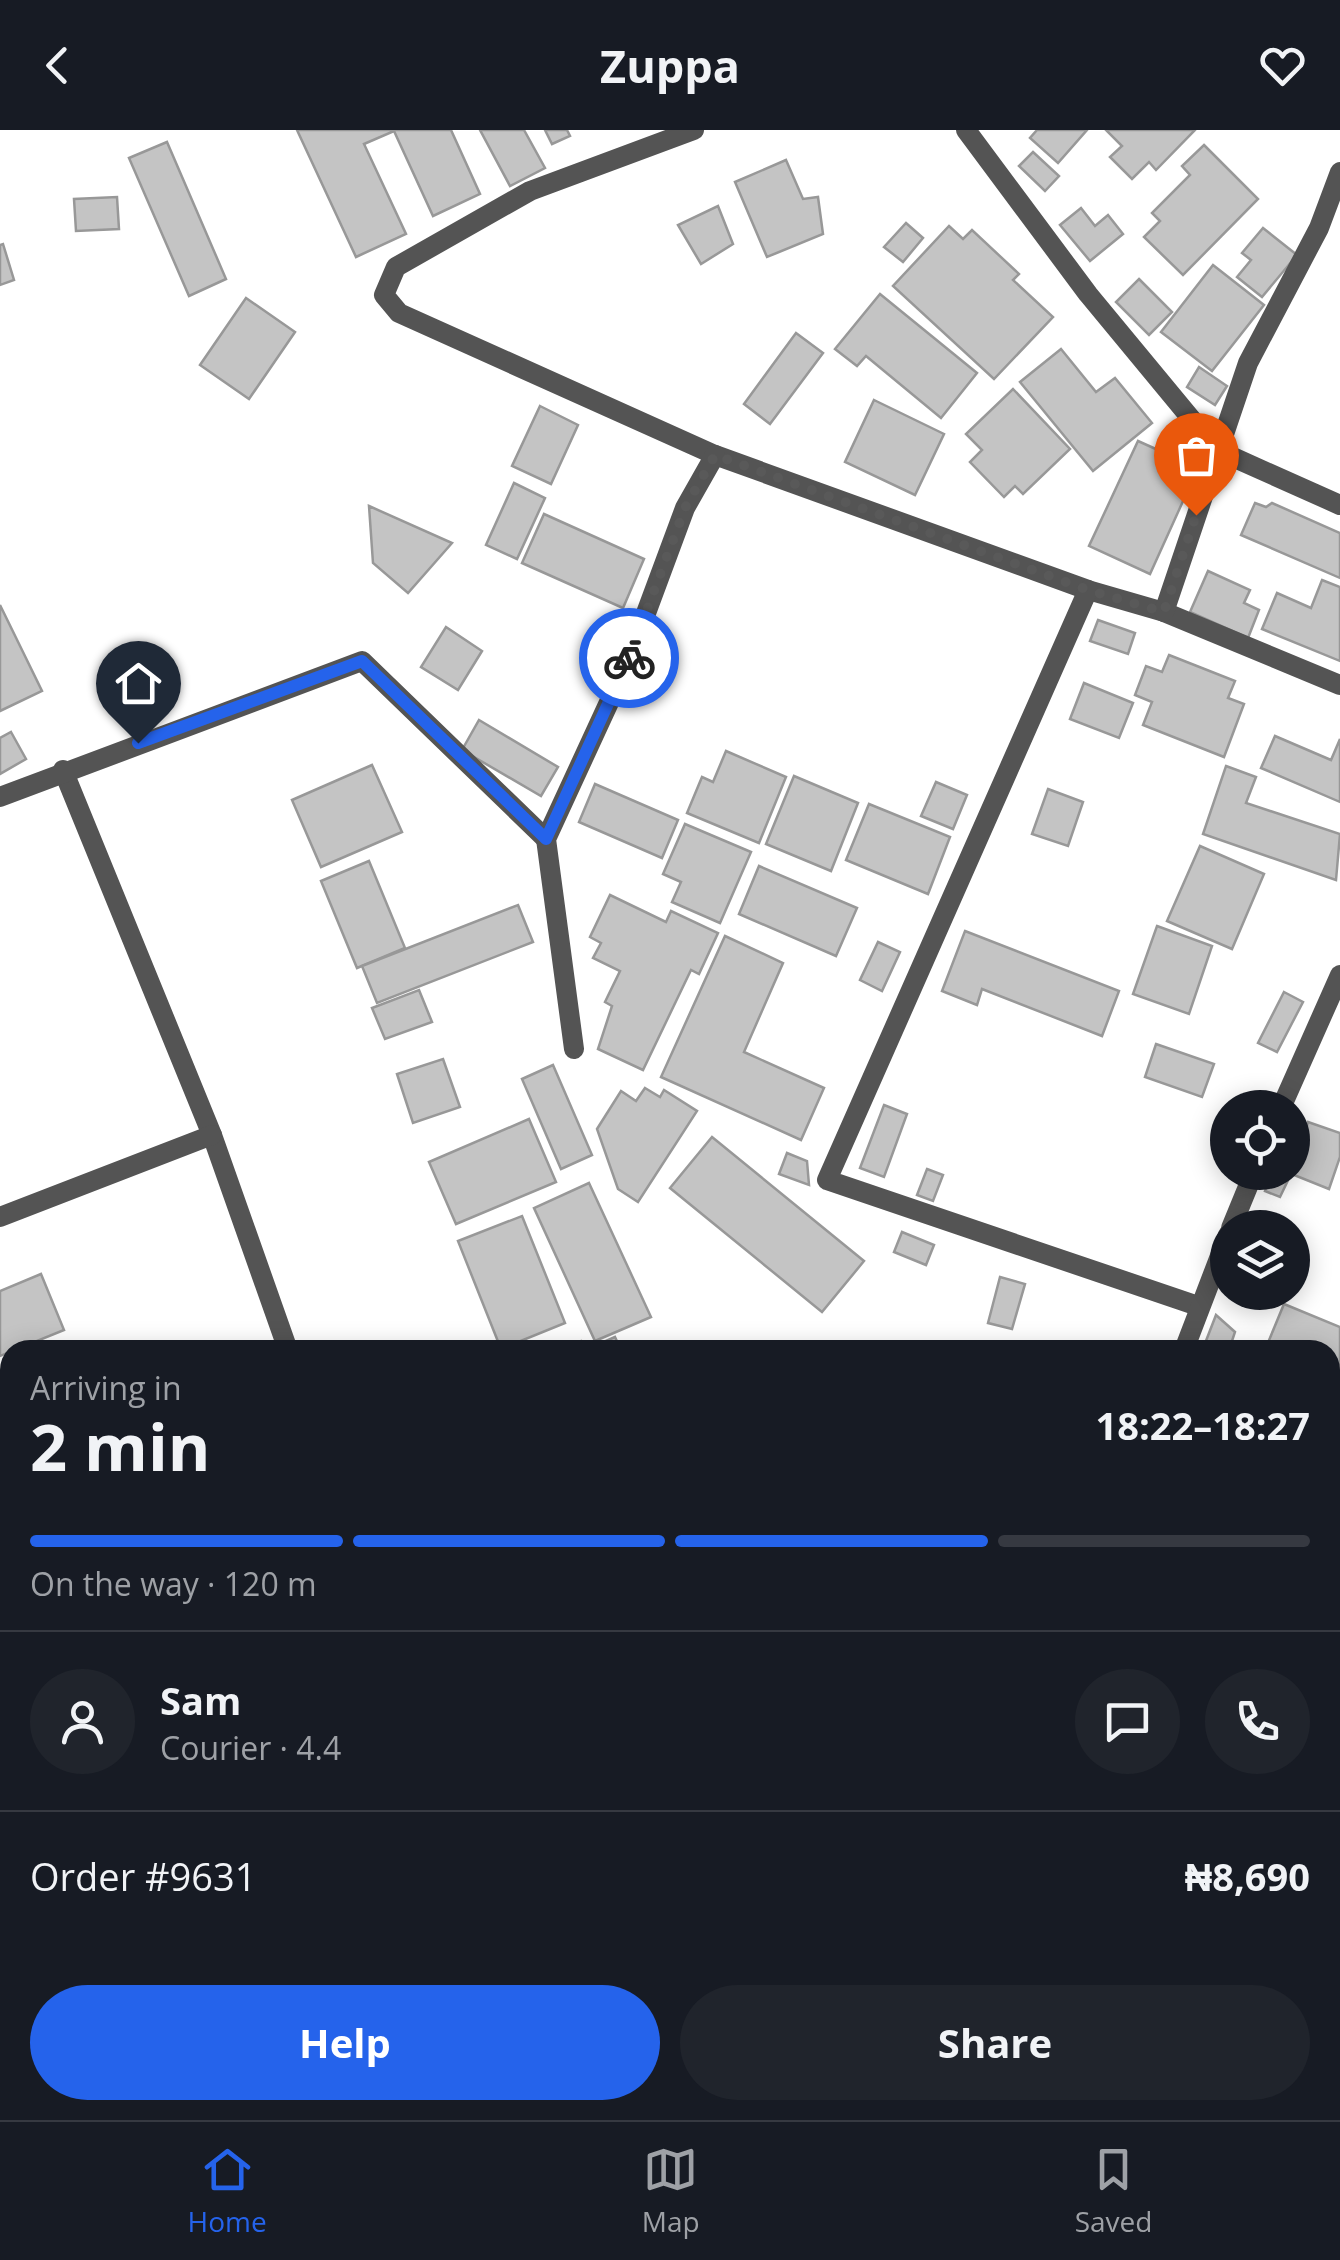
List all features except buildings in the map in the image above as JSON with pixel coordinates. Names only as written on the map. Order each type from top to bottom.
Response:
[{"type":"street","points":[[694,130],[530,192],[396,267],[384,295],[399,313],[715,455],[1088,590],[1164,612],[1340,686]]},
{"type":"street","points":[[966,130],[1100,309],[1217,450],[1340,505]]},
{"type":"street","points":[[1164,612],[1248,363],[1319,228],[1340,172]]},
{"type":"street","points":[[574,1050],[546,839],[629,659],[685,508],[715,455]]},
{"type":"street","points":[[1088,590],[827,1180],[1198,1306]]},
{"type":"street","points":[[0,796],[362,661],[546,839]]},
{"type":"street","points":[[63,770],[212,1135],[284,1340]]},
{"type":"street","points":[[1289,1090],[1340,975]]},
{"type":"street","points":[[0,1217],[212,1135]]},
{"type":"street","points":[[1187,1340],[1210,1278]]},
{"type":"way so far","points":[[629,658],[685,508],[715,455],[1088,590],[1164,612],[1196,515]]},
{"type":"route","points":[[138,743],[362,661],[546,839],[629,658]]}]
